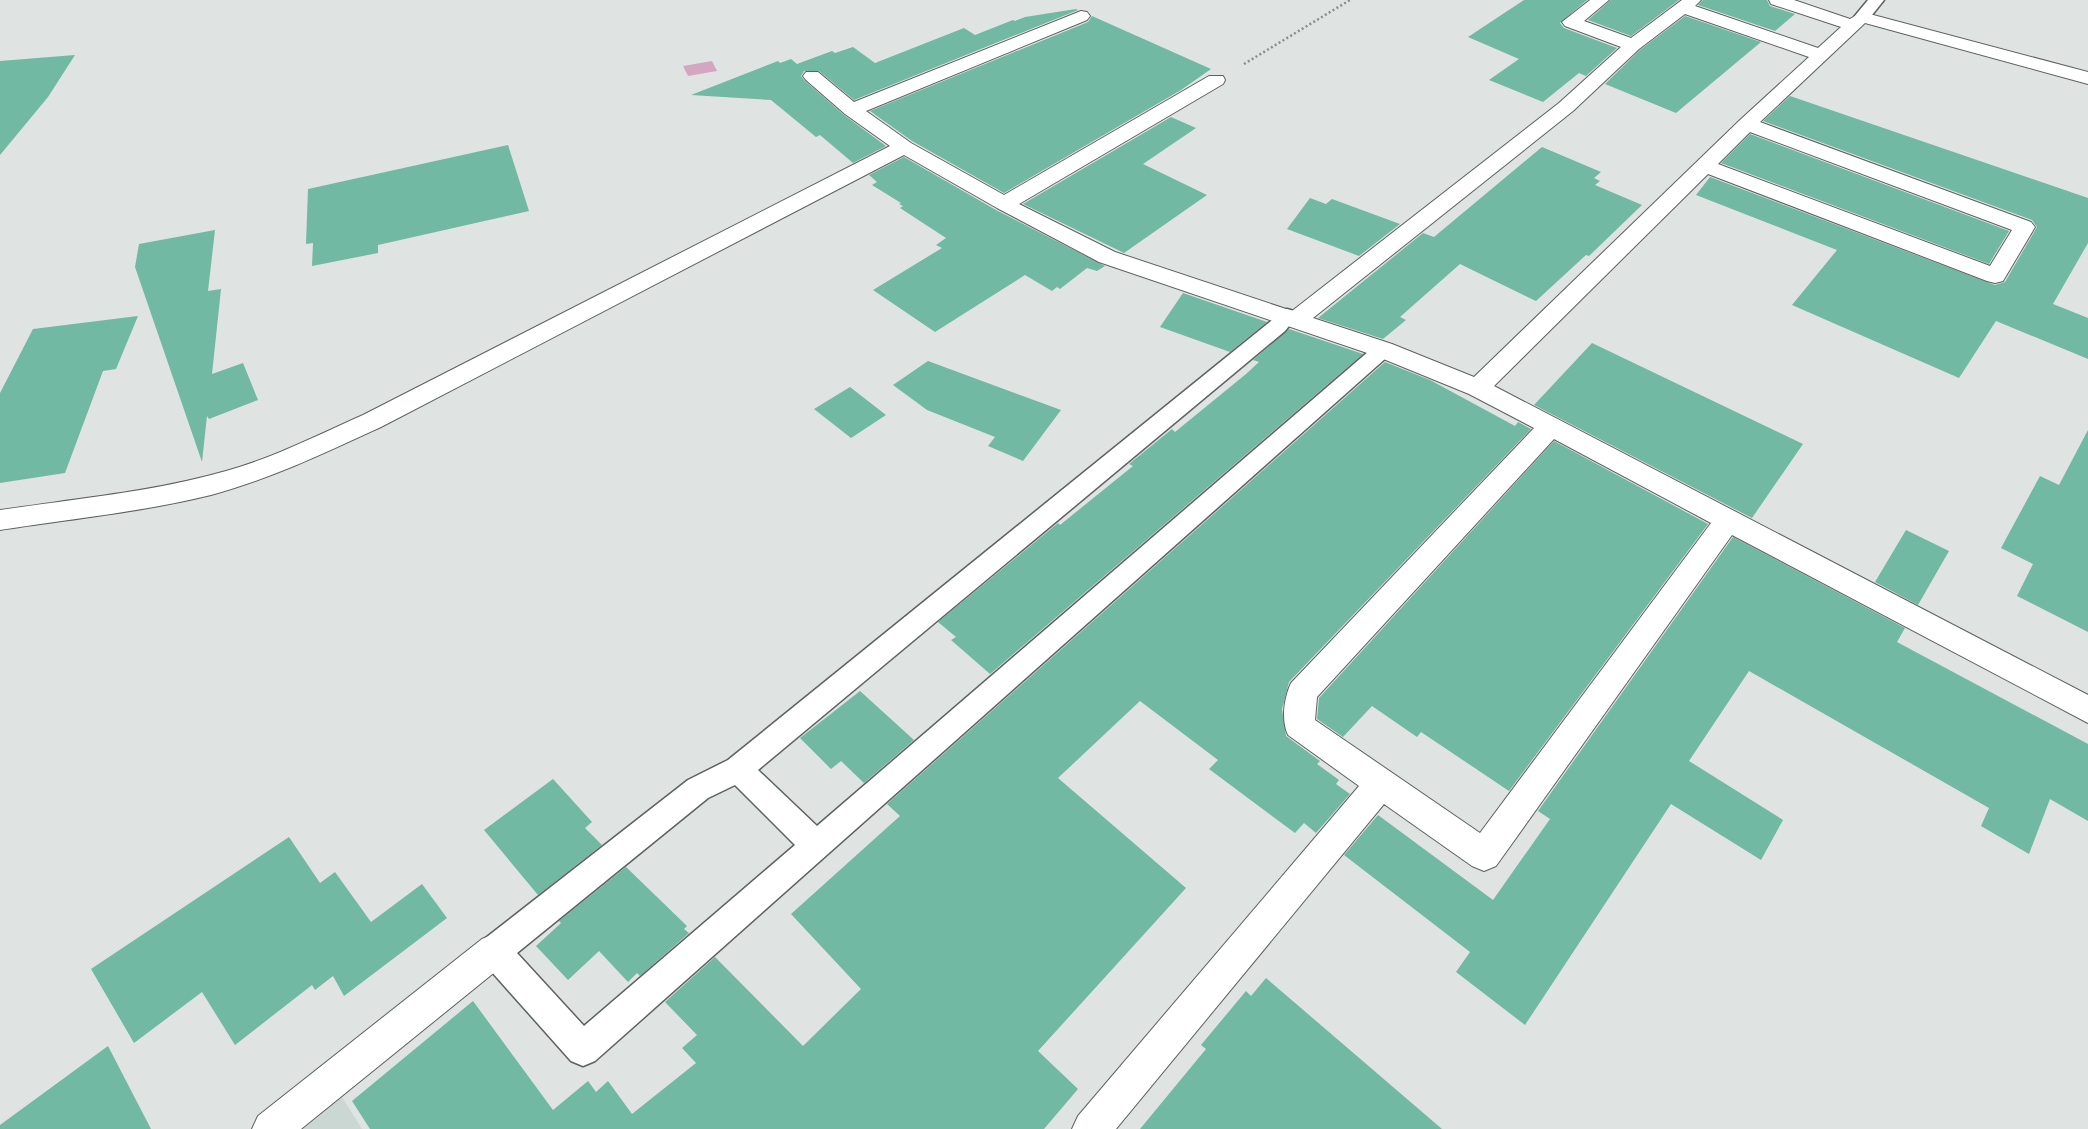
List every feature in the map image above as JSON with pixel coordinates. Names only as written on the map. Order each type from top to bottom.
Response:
[{"type":"street","points":[[1602,0],[1571,22],[1633,45]]},
{"type":"street","points":[[1777,0],[2088,78]]},
{"type":"street","points":[[1292,318],[1566,107],[1633,45],[1688,4],[1822,55]]},
{"type":"street","points":[[852,110],[1080,16]]},
{"type":"street","points":[[1478,388],[1706,166],[1746,124],[1857,21]]},
{"type":"street","points":[[812,76],[852,110],[904,147],[1004,204],[1107,257],[1384,350],[1478,388],[2088,710]]},
{"type":"street","points":[[1004,204],[1216,80]]},
{"type":"street","points":[[1706,166],[1995,276],[2024,227],[1746,124]]},
{"type":"street","points":[[0,520],[113,504],[211,485],[304,451],[381,416],[904,147]]},
{"type":"street","points":[[1551,426],[1302,692],[1299,726],[1484,855],[1728,520]]},
{"type":"street","points":[[1091,1129],[1381,784]]},
{"type":"street","points":[[271,1129],[494,951]]},
{"type":"lane","points":[[1857,21],[1876,0]]},
{"type":"lane","points":[[1292,318],[1278,326],[738,769],[698,789],[494,951],[583,1049],[1384,350]]},
{"type":"lane","points":[[738,769],[815,845]]},
{"type":"path","points":[[1216,80],[1350,0]]},
{"type":"shaded area","points":[[712,61],[717,71],[688,76],[683,66]]},
{"type":"shaded area","points":[[342,1097],[362,1129],[303,1129]]},
{"type":"building","points":[[1524,0],[1587,0],[1560,23],[1564,28],[1617,48],[1586,76],[1579,73],[1543,102],[1489,80],[1519,59],[1468,37]]},
{"type":"building","points":[[1611,0],[1679,0],[1631,36],[1588,20]]},
{"type":"building","points":[[1703,0],[1767,0],[1770,6],[1795,14],[1775,31],[1698,5]]},
{"type":"building","points":[[1078,10],[854,100],[819,71],[804,71],[801,76],[805,81],[844,115],[886,146],[853,163],[820,135],[816,137],[771,100],[691,95],[778,61],[780,63],[791,59],[797,64],[832,51],[835,53],[853,47],[875,63],[964,28],[975,35],[1013,20]]},
{"type":"building","points":[[1092,16],[1211,69],[1181,90],[1004,193],[912,141],[870,111],[1088,22]]},
{"type":"building","points":[[1685,16],[1761,42],[1676,113],[1605,84],[1640,50]]},
{"type":"building","points":[[75,55],[48,97],[0,155],[0,61]]},
{"type":"building","points":[[1790,96],[2088,198],[2088,243],[2053,304],[2088,318],[2088,359],[1996,321],[1959,378],[1792,305],[1837,250],[1696,195],[1710,177],[1995,285],[2005,282],[2037,227],[2032,220],[1763,121]]},
{"type":"building","points":[[1171,117],[1196,128],[1143,164],[1207,195],[1124,253],[1023,204]]},
{"type":"building","points":[[1750,134],[2009,231],[1989,264],[1721,163]]},
{"type":"building","points":[[508,145],[529,211],[378,245],[378,253],[312,266],[313,243],[306,244],[308,189]]},
{"type":"building","points":[[1542,147],[1601,172],[1594,178],[1600,181],[1595,185],[1642,205],[1589,256],[1586,255],[1536,301],[1460,264],[1400,317],[1406,320],[1383,339],[1318,318],[1423,233],[1434,237]]},
{"type":"building","points":[[904,157],[996,210],[1105,266],[1097,271],[1087,268],[1060,289],[1057,287],[1052,291],[1025,275],[935,332],[873,290],[942,248],[936,245],[946,238],[900,208],[903,206],[899,204],[901,203],[872,185],[877,182],[869,175]]},
{"type":"building","points":[[1310,198],[1326,204],[1332,199],[1400,224],[1359,256],[1287,229]]},
{"type":"building","points":[[215,230],[208,291],[221,289],[212,374],[243,363],[258,400],[209,419],[207,416],[202,462],[135,267],[139,244]]},
{"type":"building","points":[[1183,293],[1267,322],[1230,352],[1160,327]]},
{"type":"building","points":[[138,316],[116,369],[103,371],[65,473],[0,483],[0,393],[33,329]]},
{"type":"building","points":[[1289,329],[1363,354],[990,674],[951,640],[956,637],[938,622],[1058,523],[1060,525],[1133,466],[1129,464],[1172,429],[1175,432],[1246,374],[1259,362],[1253,360]]},
{"type":"building","points":[[1592,343],[1803,444],[1752,518],[1534,405]]},
{"type":"building","points":[[928,361],[1061,410],[1023,461],[988,446],[995,437],[927,410],[893,385]]},
{"type":"building","points":[[1385,362],[1430,380],[1515,426],[1518,422],[1531,429],[1289,682],[1282,709],[1286,736],[1320,761],[1317,764],[1339,780],[1336,784],[1350,794],[1316,833],[1304,823],[1295,833],[1209,769],[1218,760],[1140,701],[1058,778],[1186,888],[1038,1051],[1078,1089],[1044,1129],[370,1129],[352,1101],[473,1001],[553,1110],[588,1081],[596,1092],[608,1081],[632,1114],[696,1063],[682,1048],[697,1035],[665,1002],[715,957],[803,1046],[861,989],[791,914],[900,816],[887,804]]},
{"type":"building","points":[[850,387],[886,415],[851,438],[814,409]]},
{"type":"building","points":[[2088,430],[2088,632],[2017,596],[2033,564],[2001,548],[2040,476],[2059,485]]},
{"type":"building","points":[[1554,441],[1708,524],[1509,791],[1421,732],[1417,737],[1372,706],[1343,737],[1317,719],[1319,698]]},
{"type":"building","points":[[1906,530],[1949,551],[1918,605],[1875,582]]},
{"type":"building","points":[[1733,537],[1905,628],[1897,642],[2088,744],[2088,821],[2050,799],[2029,854],[1981,826],[1989,808],[1749,671],[1689,761],[1783,820],[1761,860],[1671,804],[1525,1025],[1456,972],[1470,952],[1344,855],[1378,815],[1493,900],[1550,819],[1538,811]]},
{"type":"building","points":[[860,691],[914,740],[864,783],[841,761],[831,769],[800,738]]},
{"type":"building","points":[[553,779],[592,822],[585,828],[602,845],[538,895],[484,830]]},
{"type":"building","points":[[289,837],[320,883],[335,872],[371,922],[422,884],[447,918],[344,996],[333,976],[315,990],[312,985],[235,1045],[202,992],[134,1043],[91,969]]},
{"type":"building","points":[[626,867],[687,926],[684,929],[689,933],[640,976],[637,973],[628,982],[599,951],[568,980],[536,946],[561,923],[559,921]]},
{"type":"building","points":[[1266,978],[1442,1129],[1140,1129],[1206,1049],[1201,1045],[1246,991],[1251,996]]},
{"type":"building","points":[[108,1046],[151,1129],[0,1129],[0,1125]]}]
